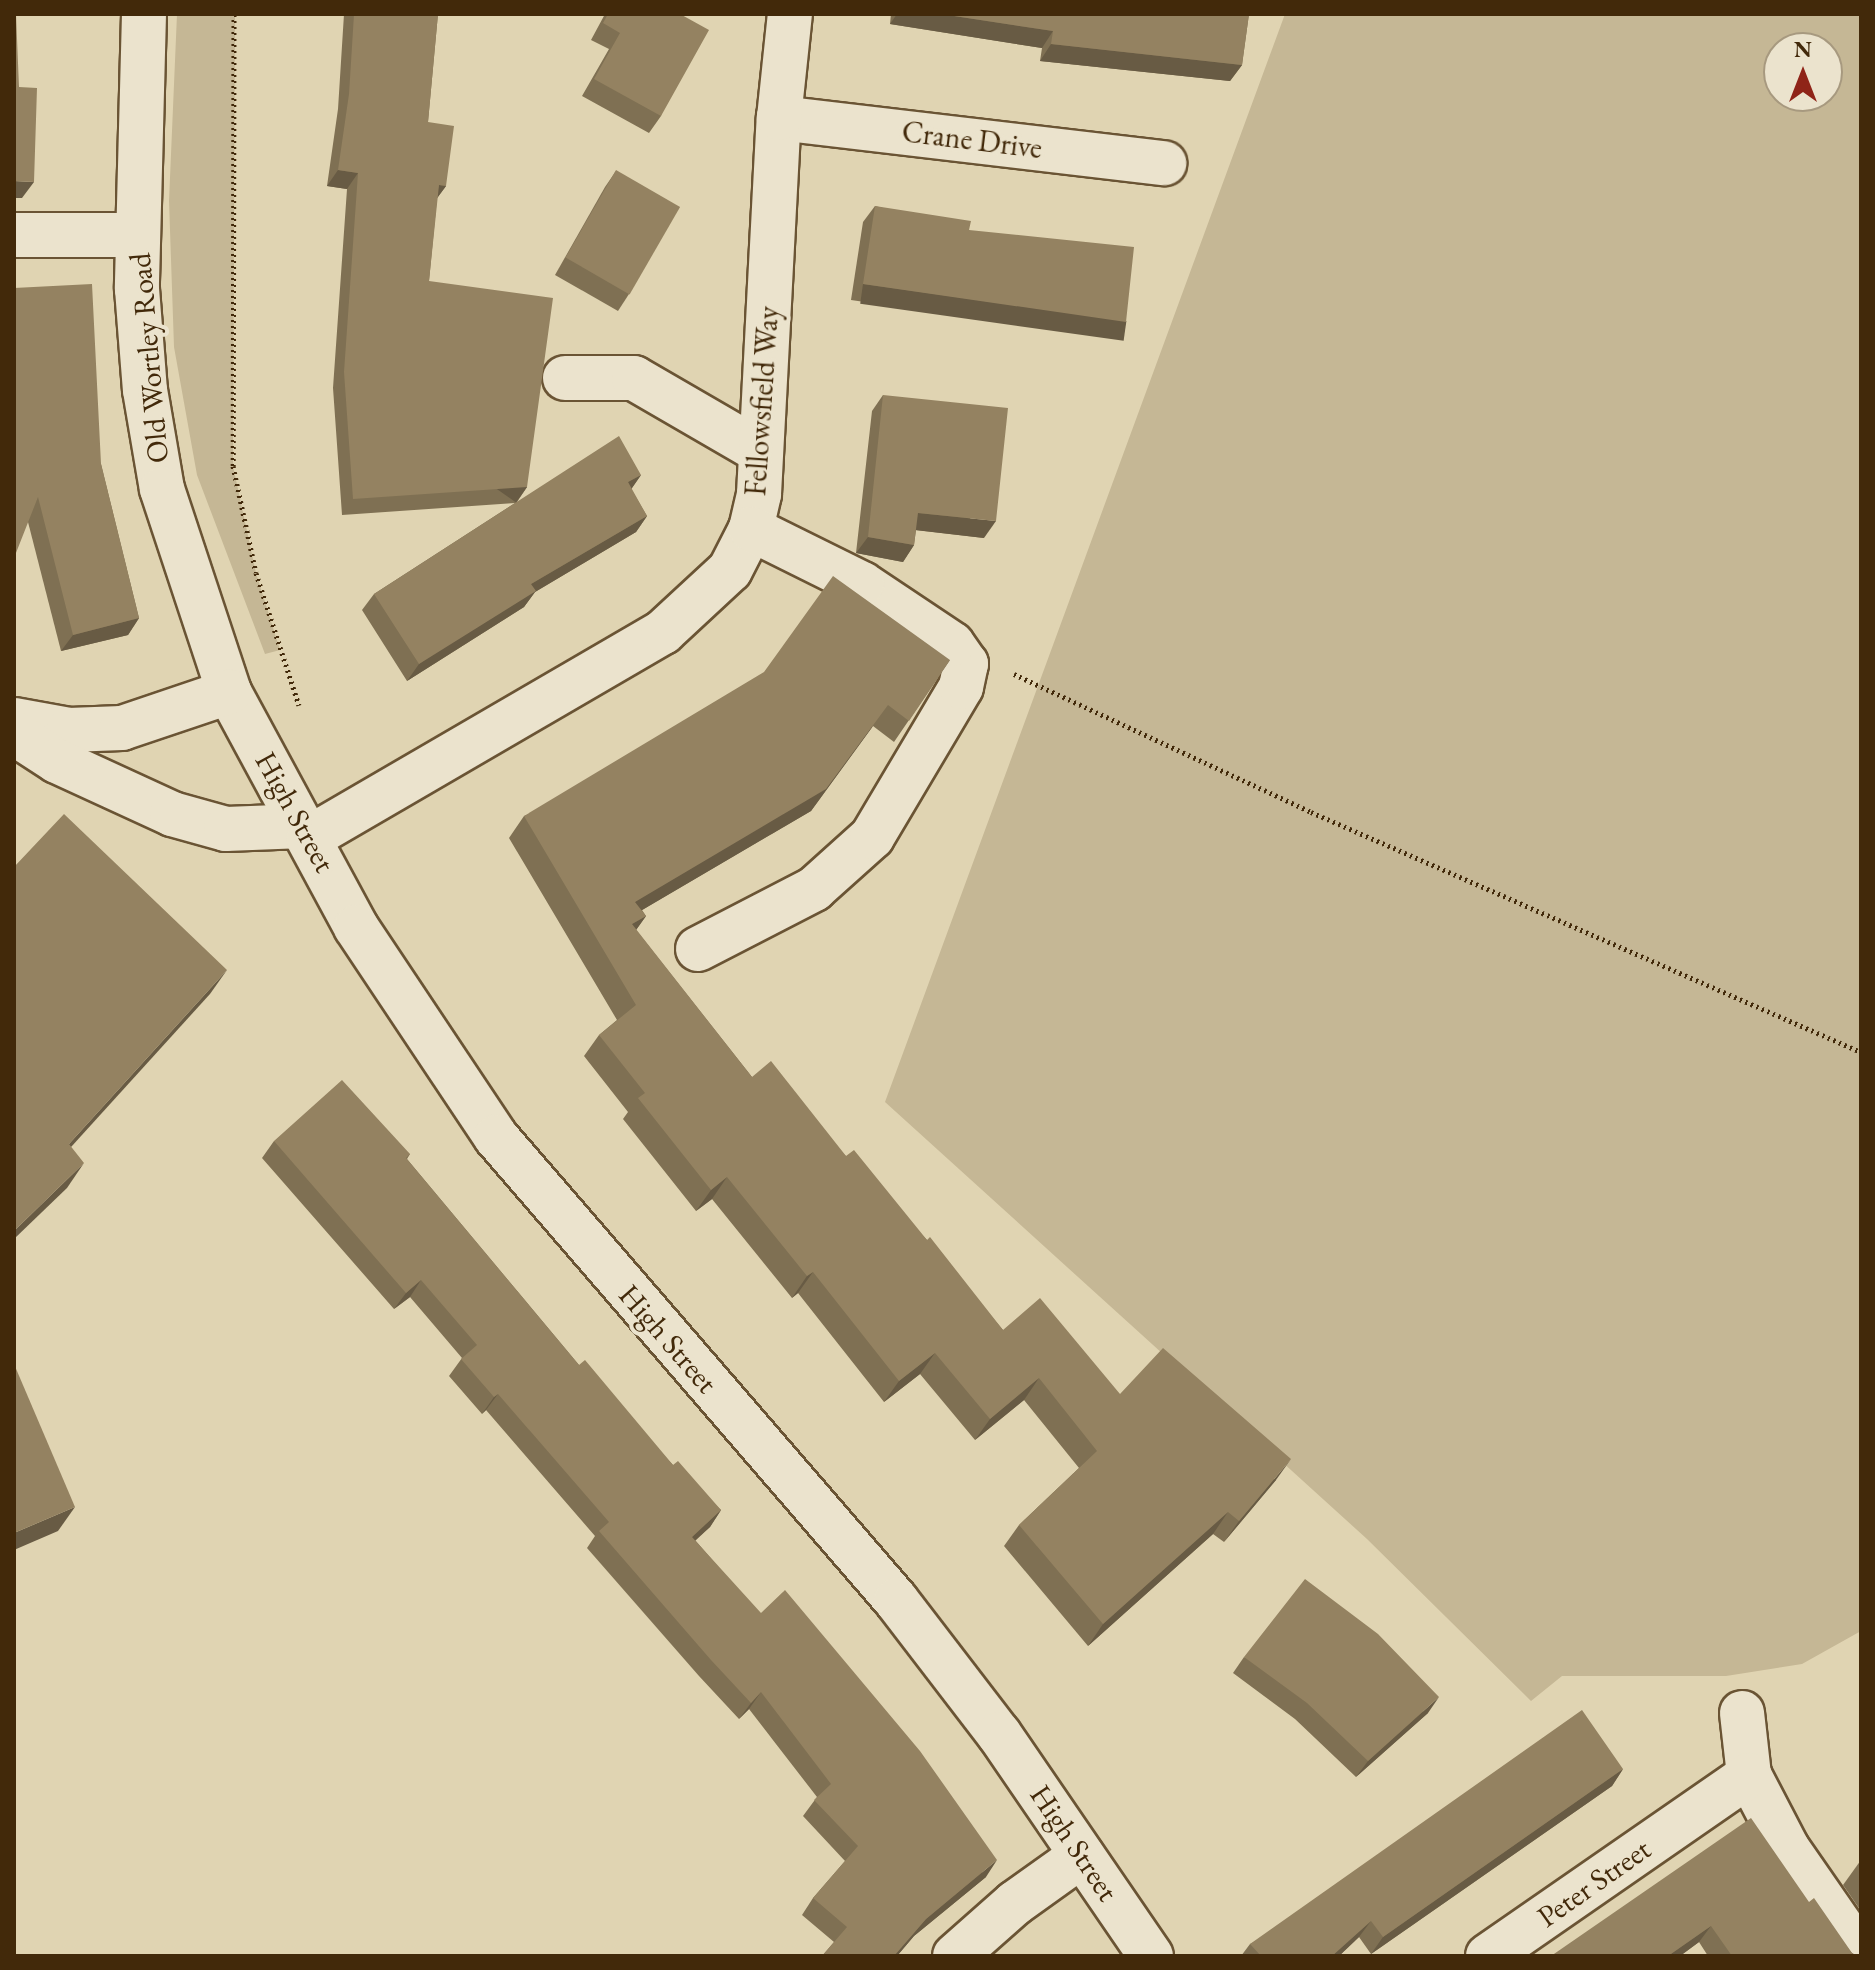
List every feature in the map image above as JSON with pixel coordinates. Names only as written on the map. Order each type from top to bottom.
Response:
[{"type":"street","name":"Old Wortley Road","points":[[144,14],[137,235],[142,362],[162,489],[229,692]]},
{"type":"street","name":"Fellowsfield Way","points":[[306,832],[663,632],[730,570],[751,529],[760,451],[779,118],[790,14]]},
{"type":"street","name":"Crane Drive","points":[[779,118],[1164,163]]},
{"type":"street","points":[[14,235],[137,235]]},
{"type":"street","points":[[565,378],[634,378],[760,451]]},
{"type":"street","points":[[698,949],[814,889],[872,837],[961,687],[966,664],[952,644],[862,584],[751,529]]},
{"type":"street","points":[[14,720],[69,730],[122,728],[229,692]]},
{"type":"street","name":"High Street","points":[[229,692],[389,980],[496,1137],[896,1600],[999,1734],[1151,1956]]},
{"type":"street","points":[[14,733],[57,761],[172,814],[226,829],[306,832]]},
{"type":"street","points":[[1742,1713],[1749,1775],[1787,1848],[1861,1955]]},
{"type":"street","name":"Peter Street","points":[[1488,1956],[1749,1775]]},
{"type":"street","points":[[955,1956],[1015,1903],[1082,1855]]},
{"type":"path","points":[[234,14],[233,466],[256,573],[302,710]]},
{"type":"path","points":[[952,644],[1353,831],[1861,1052]]},
{"type":"shaded area","points":[[177,14],[235,14],[233,466],[256,573],[280,650],[265,654],[197,475],[174,347],[169,201]]},
{"type":"shaded area","points":[[1285,14],[1861,14],[1861,1631],[1802,1664],[1726,1676],[1562,1676],[1531,1701],[1367,1539],[885,1102]]},
{"type":"building","points":[[14,14],[19,87],[37,88],[34,182],[14,181]]},
{"type":"building","points":[[354,14],[438,14],[428,122],[454,126],[446,186],[439,185],[429,281],[553,298],[527,487],[353,499],[344,372],[358,173],[338,170],[349,94]]},
{"type":"building","points":[[608,14],[680,14],[709,30],[661,116],[594,79],[620,33],[603,23]]},
{"type":"building","points":[[941,14],[1249,14],[1242,65],[1051,44],[1053,31]]},
{"type":"building","points":[[616,170],[680,207],[630,294],[566,257]]},
{"type":"building","points":[[875,206],[971,221],[969,230],[1134,247],[1126,322],[863,284]]},
{"type":"building","points":[[92,284],[101,464],[139,618],[73,635],[38,497],[14,558],[14,288]]},
{"type":"building","points":[[883,395],[1008,408],[996,521],[918,513],[914,545],[868,537]]},
{"type":"building","points":[[619,436],[641,475],[628,482],[647,516],[531,584],[536,591],[419,664],[374,594]]},
{"type":"building","points":[[833,576],[950,660],[909,721],[888,705],[826,789],[635,902],[646,916],[632,924],[752,1077],[771,1061],[846,1156],[854,1150],[927,1240],[930,1237],[1003,1330],[1040,1298],[1120,1394],[1163,1348],[1291,1459],[1239,1521],[1228,1512],[1103,1624],[1019,1525],[1097,1451],[1039,1378],[990,1419],[935,1353],[899,1381],[813,1272],[807,1276],[727,1177],[711,1190],[638,1098],[645,1093],[599,1035],[636,1005],[524,816],[764,672]]},
{"type":"building","points":[[64,814],[227,970],[69,1144],[84,1163],[14,1231],[14,867]]},
{"type":"building","points":[[342,1080],[410,1154],[406,1158],[579,1365],[585,1360],[673,1465],[678,1461],[721,1510],[692,1537],[761,1613],[785,1590],[920,1751],[997,1860],[926,1919],[894,1956],[822,1956],[847,1927],[813,1898],[858,1846],[814,1800],[831,1784],[761,1692],[751,1703],[599,1531],[609,1522],[498,1394],[494,1397],[461,1359],[477,1345],[421,1280],[406,1293],[274,1141]]},
{"type":"building","points":[[14,1364],[75,1507],[14,1533]]},
{"type":"building","points":[[1305,1579],[1378,1634],[1439,1697],[1368,1761],[1307,1703],[1244,1657]]},
{"type":"building","points":[[1582,1710],[1623,1769],[1383,1937],[1371,1921],[1332,1956],[1261,1956],[1250,1944]]},
{"type":"building","points":[[1751,1818],[1809,1902],[1814,1898],[1857,1956],[1732,1956],[1711,1926],[1668,1956],[1551,1956]]}]
